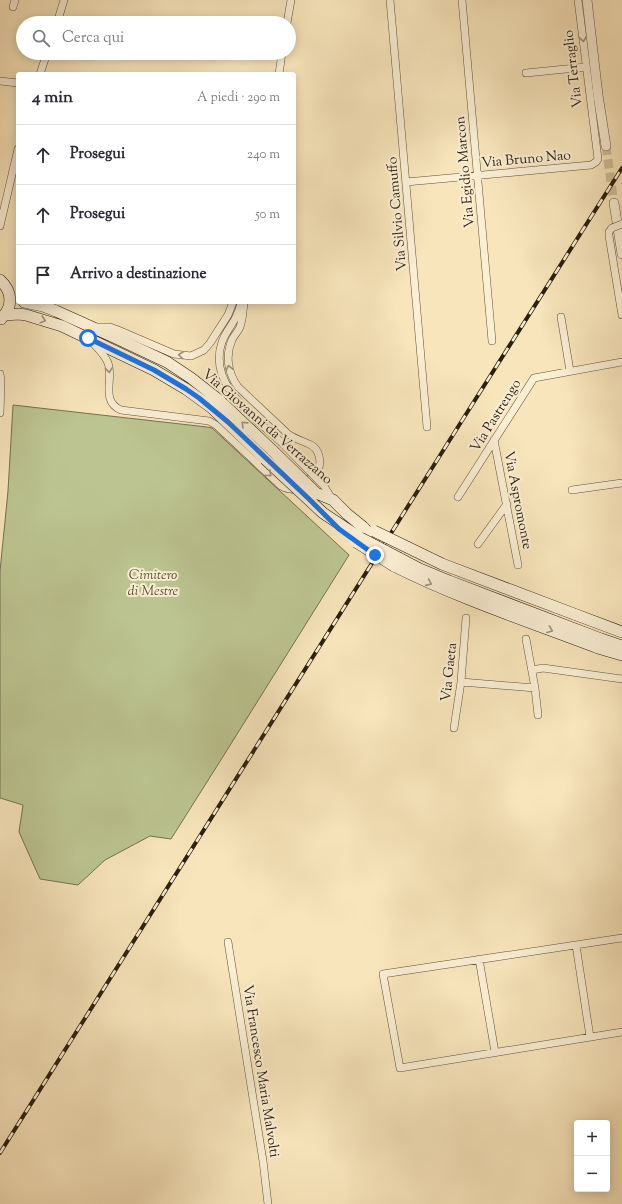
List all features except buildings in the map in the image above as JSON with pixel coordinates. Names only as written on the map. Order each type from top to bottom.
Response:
[{"type":"main road","points":[[0,280],[16,297]]},
{"type":"main road","points":[[2,317],[10,304],[9,291]]},
{"type":"main road","name":"Via Giovanni da Verrazzano","points":[[34,304],[43,306],[94,327],[155,356],[191,378],[230,410],[269,455],[323,513],[374,538],[398,559]]},
{"type":"main road","name":"Via Giovanni da Verrazzano","points":[[2,317],[19,314],[26,315],[62,326],[154,370],[186,389],[212,408],[316,493],[333,500],[347,514],[361,532]]},
{"type":"main road","points":[[323,513],[339,529],[356,542],[449,581],[622,646]]},
{"type":"main road","points":[[361,532],[374,531],[442,564],[622,632]]},
{"type":"main road","points":[[361,532],[427,582],[459,596],[598,648],[622,655]]},
{"type":"main road","points":[[398,559],[437,570],[622,640]]},
{"type":"street","points":[[59,16],[64,0]]},
{"type":"street","name":"Via Silvio Camuffo","points":[[390,0],[427,426]]},
{"type":"street","name":"Via Egidio Marcon","points":[[462,0],[492,341]]},
{"type":"street","name":"Via Terraglio","points":[[578,0],[598,159]]},
{"type":"street","name":"Via Terraglio","points":[[587,0],[598,95],[606,146]]},
{"type":"street","points":[[288,16],[291,1]]},
{"type":"street","points":[[41,72],[45,60]]},
{"type":"street","points":[[279,72],[281,60]]},
{"type":"street","points":[[526,72],[586,67]]},
{"type":"street","points":[[0,81],[16,83]]},
{"type":"street","points":[[0,226],[16,158]]},
{"type":"street","name":"Via Bruno Nao","points":[[406,182],[591,165],[598,159]]},
{"type":"street","points":[[614,203],[622,254]]},
{"type":"street","points":[[622,224],[612,228],[609,232],[622,315]]},
{"type":"street","points":[[94,327],[110,327],[174,354],[191,356],[204,350],[210,343],[228,315],[232,304]]},
{"type":"street","points":[[242,304],[222,341],[220,357],[221,374],[233,395],[324,486],[333,500]]},
{"type":"street","points":[[88,338],[108,362],[110,371],[108,393],[116,408],[126,411],[209,421],[219,428],[281,486],[286,489],[299,489],[320,467],[317,451],[312,446],[288,434],[238,387],[229,368],[229,347],[232,338],[240,327],[243,304]]},
{"type":"street","points":[[560,317],[570,371]]},
{"type":"street","name":"Via Pastrengo","points":[[458,497],[534,378],[622,362]]},
{"type":"street","points":[[0,374],[0,413]]},
{"type":"street","name":"Via Aspromonte","points":[[494,440],[518,565]]},
{"type":"street","points":[[572,490],[622,483]]},
{"type":"street","points":[[478,544],[507,504]]},
{"type":"street","name":"Via Gaeta","points":[[454,728],[461,682],[466,618]]},
{"type":"street","points":[[526,639],[535,688],[538,715]]},
{"type":"street","points":[[532,670],[543,668],[622,679]]},
{"type":"street","points":[[461,682],[535,688]]},
{"type":"street","points":[[622,938],[383,974],[400,1068],[622,1032]]},
{"type":"street","name":"Via Francesco Maria Malvolti","points":[[228,942],[263,1162],[268,1204]]},
{"type":"street","points":[[576,945],[590,1037]]},
{"type":"street","points":[[479,960],[495,1052]]},
{"type":"green space","name":"Cimitero di Mestre","points":[[13,405],[212,428],[349,555],[171,839],[150,836],[105,860],[78,885],[40,879],[19,832],[23,805],[0,798],[0,571],[8,491]]},
{"type":"tunnel","points":[[606,146],[614,203]]},
{"type":"railway","points":[[0,1153],[622,168]]},
{"type":"route","points":[[88,338],[154,370],[199,398],[228,422],[339,529],[375,555]]}]
